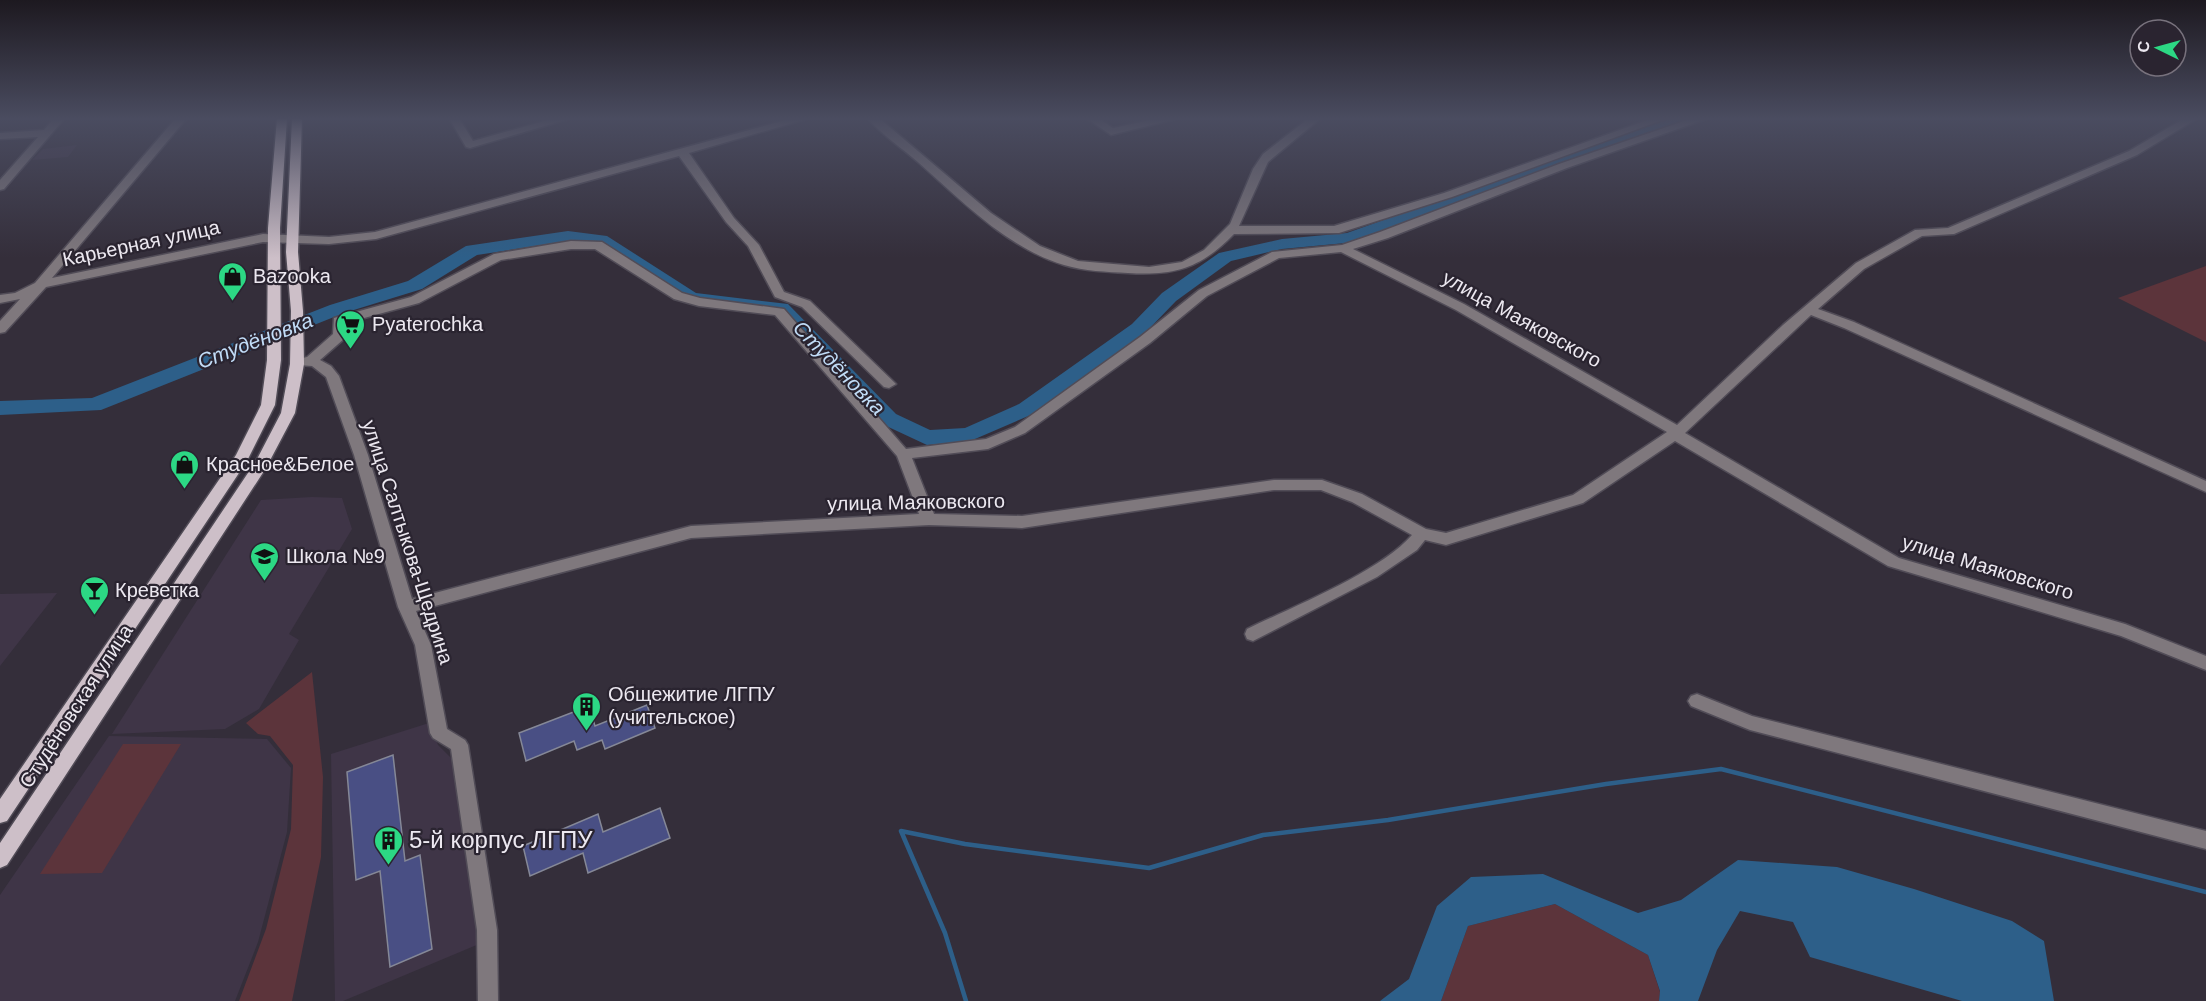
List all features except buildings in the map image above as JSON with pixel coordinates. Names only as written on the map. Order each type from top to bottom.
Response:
[{"type":"main road","points":[[273,257],[279,165]]},
{"type":"main road","points":[[273,257],[279,250],[285,249],[292,252],[295,165]]},
{"type":"main road","points":[[274,232],[279,232],[293,224]]},
{"type":"main road","name":"Студёновская улица","points":[[0,859],[270,449],[288,412],[302,360],[292,252]]},
{"type":"main road","name":"Студёновская улица","points":[[0,815],[242,457],[268,405],[274,360],[273,257]]},
{"type":"street","points":[[0,187],[19,165]]},
{"type":"street","points":[[0,329],[42,284],[141,165]]},
{"type":"street","name":"Карьерная улица","points":[[0,299],[18,296],[42,284],[274,232],[293,238],[350,239],[376,235],[628,165]]},
{"type":"street","points":[[691,165],[730,220],[753,245],[779,294],[806,304],[889,384]]},
{"type":"street","points":[[928,165],[1003,228],[1061,260],[1124,270],[1181,268],[1193,264],[1232,230],[1262,165]]},
{"type":"street","points":[[1232,230],[1335,231],[1448,195],[1533,165]]},
{"type":"street","points":[[903,454],[988,444],[1020,429],[1145,340],[1203,293],[1276,255],[1343,248],[1384,235],[1567,165]]},
{"type":"street","name":"улица Маяковского","points":[[406,607],[691,532],[929,519],[1022,522],[1274,486],[1322,485],[1358,498],[1422,534],[1446,539],[1578,499],[1677,433],[1809,310],[1860,266],[1919,233],[1950,231],[2106,165]]},
{"type":"street","points":[[302,360],[340,335],[339,321],[415,300],[498,257],[572,245],[598,245],[678,296],[699,302],[778,312],[903,454],[929,519]]},
{"type":"street","name":"улица Маяковского","points":[[1343,248],[1460,307],[1894,562],[2125,631],[2206,663]]},
{"type":"street","points":[[1809,310],[1849,325],[2206,487]]},
{"type":"street","name":"улица Салтыкова-Щедрина","points":[[302,360],[324,366],[332,376],[361,454],[406,607],[423,645],[440,733],[459,744],[487,930],[488,1001]]},
{"type":"street","points":[[1253,634],[1394,560],[1417,543],[1422,534]]},
{"type":"street","points":[[1697,701],[1750,723],[2206,840]]},
{"type":"shaded area","points":[[2206,266],[2206,342],[2118,298]]},
{"type":"shaded area","name":"Школа №9","points":[[342,498],[352,529],[289,634],[299,640],[259,709],[225,729],[112,734],[261,500]]},
{"type":"shaded area","points":[[57,593],[0,666],[0,594]]},
{"type":"shaded area","points":[[312,672],[323,777],[321,857],[292,1001],[239,1001],[266,929],[291,829],[293,765],[270,736],[258,734],[246,723]]},
{"type":"shaded area","points":[[429,723],[438,745],[454,761],[479,944],[343,1001],[335,1001],[331,754]]},
{"type":"shaded area","points":[[109,736],[267,739],[291,768],[287,832],[258,942],[235,1001],[0,1001],[0,895]]},
{"type":"shaded area","points":[[123,744],[181,744],[102,873],[40,874]]},
{"type":"shaded area","points":[[1555,904],[1648,955],[1660,992],[1659,1001],[1441,1001],[1468,926]]},
{"type":"water","points":[[1738,860],[1837,867],[2012,921],[2044,941],[2054,1001],[1962,1001],[1810,957],[1793,922],[1740,911],[1717,950],[1698,1001],[1659,1001],[1660,991],[1648,955],[1555,904],[1468,926],[1441,1001],[1380,1001],[1409,979],[1437,906],[1471,877],[1543,874],[1638,913],[1681,900]]},
{"type":"waterway","name":"Студёновка","points":[[0,408],[94,405],[337,309],[415,285],[472,250],[568,236],[601,240],[691,298],[781,308],[889,419],[927,438],[968,435],[1026,409],[1139,328],[1169,297],[1225,257],[1282,244],[1350,238],[1554,165]]},
{"type":"waterway","points":[[966,1001],[945,933],[901,831],[965,844],[1149,868],[1263,835],[1388,820],[1606,784],[1721,769],[2206,892]]},
{"type":"place","name":"Bazooka","points":[[232,302]]},
{"type":"place","name":"Pyaterochka","points":[[351,350]]},
{"type":"place","name":"Красное&Белое","points":[[185,490]]},
{"type":"place","name":"Школа №9","points":[[265,582]]},
{"type":"place","name":"Креветка","points":[[94,616]]},
{"type":"place","name":"Общежитие ЛГПУ (учительское)","points":[[587,732]]},
{"type":"place","name":"5-й корпус ЛГПУ","points":[[388,866]]}]
